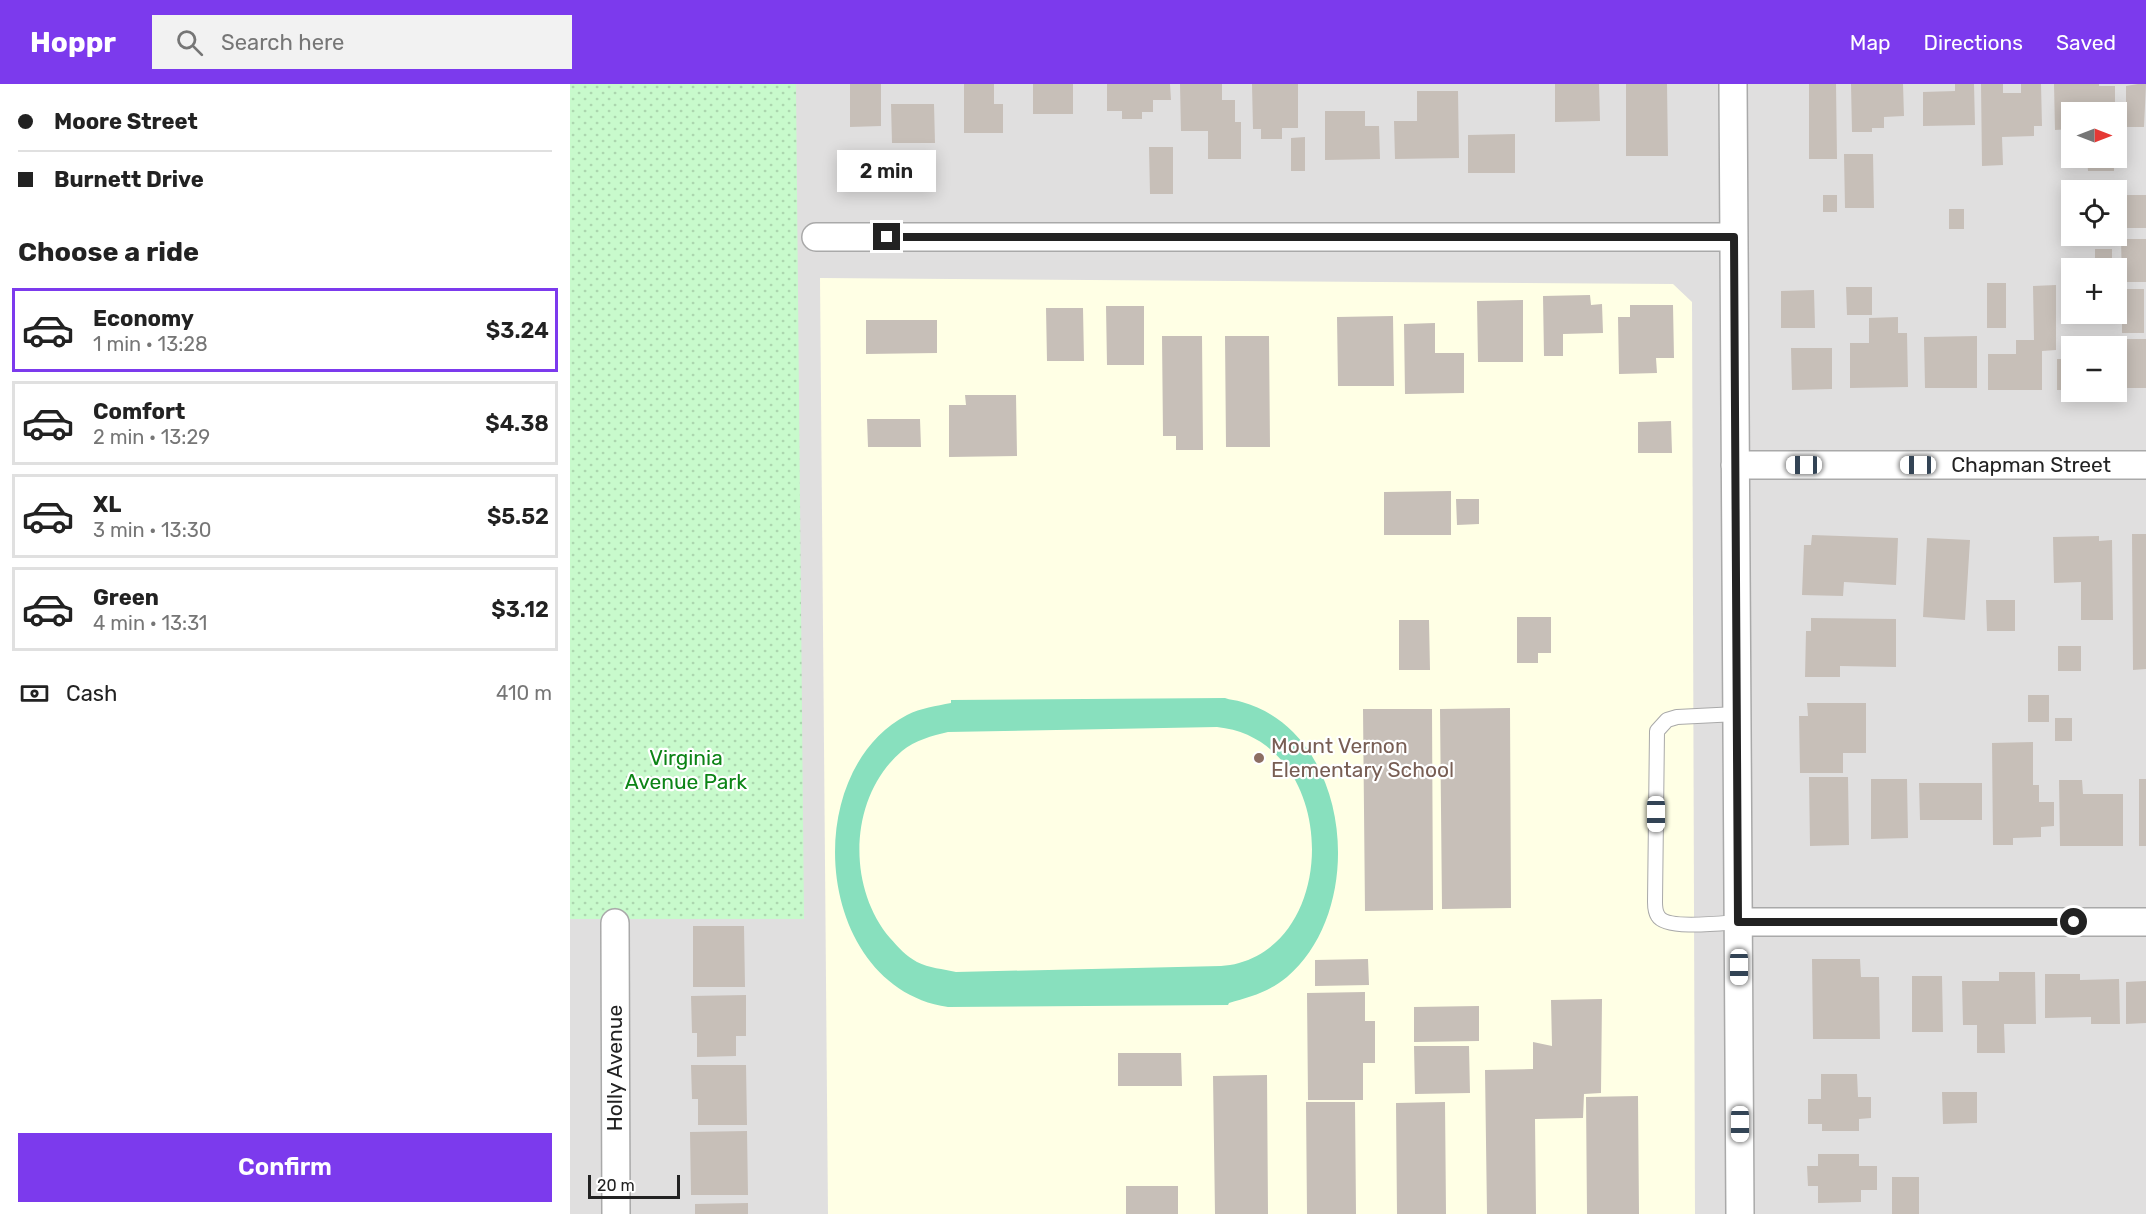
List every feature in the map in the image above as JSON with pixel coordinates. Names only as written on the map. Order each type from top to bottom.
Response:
[{"type":"street","points":[[1732,84],[1740,1214]]},
{"type":"street","points":[[816,237],[1734,237]]},
{"type":"street","name":"Chapman Street","points":[[1735,465],[2146,465]]},
{"type":"street","points":[[1738,922],[2146,922]]},
{"type":"street","name":"Holly Avenue","points":[[615,923],[616,1214]]},
{"type":"lane","points":[[1737,714],[1677,717],[1667,720],[1657,731],[1655,902],[1657,916],[1664,922],[1680,924],[1738,922]]},
{"type":"shaded area","points":[[570,84],[2146,84],[2146,1214],[570,1214]]},
{"type":"shaded area","name":"Mount Vernon Elementary School","points":[[820,278],[1673,284],[1692,302],[1695,1214],[828,1214]]},
{"type":"green space","name":"Virginia Avenue Park","points":[[570,84],[796,84],[804,919],[570,919]]},
{"type":"green space","points":[[1225,698],[1256,707],[1282,722],[1293,732],[1313,758],[1327,788],[1336,821],[1338,856],[1334,891],[1325,923],[1309,953],[1287,977],[1273,987],[1228,1005],[948,1007],[904,991],[870,961],[848,921],[836,875],[837,828],[848,782],[872,743],[907,715],[951,703],[951,700]],"holes":[[[1217,727],[1256,739],[1285,765],[1304,799],[1312,839],[1309,879],[1296,916],[1273,945],[1239,963],[1221,966],[956,972],[926,966],[913,960],[890,938],[876,917],[866,893],[860,868],[863,816],[884,770],[902,751],[918,741],[948,732]]]},
{"type":"building","points":[[850,84],[881,84],[881,126],[850,127]]},
{"type":"building","points":[[964,84],[994,84],[994,104],[1003,104],[1003,133],[964,133]]},
{"type":"building","points":[[1033,84],[1073,84],[1073,114],[1033,114]]},
{"type":"building","points":[[1107,84],[1170,84],[1171,100],[1153,100],[1153,112],[1142,112],[1142,119],[1122,119],[1122,111],[1107,111]]},
{"type":"building","points":[[1180,84],[1222,84],[1222,100],[1235,100],[1235,122],[1241,122],[1241,159],[1208,159],[1208,131],[1181,131]]},
{"type":"building","points":[[1252,84],[1298,84],[1298,128],[1282,128],[1282,139],[1261,139],[1261,129],[1253,129]]},
{"type":"building","points":[[1555,84],[1599,84],[1600,121],[1555,122]]},
{"type":"building","points":[[1626,84],[1667,84],[1668,156],[1626,156]]},
{"type":"building","points":[[1809,84],[1836,84],[1837,159],[1809,159]]},
{"type":"building","points":[[1851,84],[1903,84],[1904,116],[1884,117],[1884,128],[1872,128],[1872,132],[1852,132]]},
{"type":"building","points":[[1955,84],[1974,84],[1975,125],[1923,126],[1923,92],[1955,91]]},
{"type":"building","points":[[1981,84],[2003,84],[2003,93],[2021,93],[2021,84],[2041,84],[2042,126],[2034,126],[2034,136],[2002,137],[2003,165],[1982,166]]},
{"type":"building","points":[[2054,84],[2115,86],[2115,102],[2061,102],[2061,130],[2055,130]]},
{"type":"building","points":[[2146,84],[2144,127],[2127,127],[2126,86]]},
{"type":"building","points":[[1417,91],[1458,91],[1459,158],[1395,159],[1394,121],[1417,121]]},
{"type":"building","points":[[891,104],[934,104],[935,143],[892,143]]},
{"type":"building","points":[[1325,111],[1365,111],[1365,126],[1379,126],[1380,159],[1325,160]]},
{"type":"building","points":[[1515,134],[1515,173],[1468,173],[1468,135]]},
{"type":"building","points":[[1305,137],[1305,171],[1291,171],[1291,138]]},
{"type":"building","points":[[1149,147],[1173,147],[1173,194],[1150,194]]},
{"type":"building","points":[[1844,154],[1873,154],[1874,208],[1845,208]]},
{"type":"building","points":[[2088,168],[2114,168],[2114,171],[2088,171]]},
{"type":"building","points":[[1823,195],[1837,195],[1837,212],[1823,212]]},
{"type":"building","points":[[2127,195],[2146,195],[2146,228],[2127,228]]},
{"type":"building","points":[[1949,209],[1964,209],[1964,229],[1949,229]]},
{"type":"building","points":[[2127,239],[2146,239],[2146,282],[2127,282],[2127,258],[2121,258],[2121,246],[2127,246]]},
{"type":"building","points":[[2095,249],[2112,249],[2112,258],[2095,258]]},
{"type":"building","points":[[1987,283],[2006,283],[2006,328],[1987,328]]},
{"type":"building","points":[[2056,285],[2056,350],[2042,351],[2042,390],[1988,390],[1988,354],[2016,354],[2016,340],[2034,340],[2033,286]]},
{"type":"building","points":[[1846,287],[1872,287],[1872,315],[1847,315]]},
{"type":"building","points":[[2127,289],[2144,289],[2144,333],[2122,333],[2122,324],[2127,324]]},
{"type":"building","points":[[1814,290],[1815,328],[1781,328],[1781,291]]},
{"type":"building","points":[[1590,295],[1591,305],[1602,304],[1603,333],[1563,334],[1563,356],[1544,356],[1543,296]]},
{"type":"building","points":[[1523,300],[1523,362],[1478,362],[1477,301]]},
{"type":"building","points":[[1630,305],[1673,305],[1674,358],[1656,358],[1657,373],[1619,374],[1618,317],[1630,317]]},
{"type":"building","points":[[1106,306],[1144,306],[1144,365],[1107,365]]},
{"type":"building","points":[[1046,308],[1083,308],[1084,361],[1047,361]]},
{"type":"building","points":[[1393,316],[1394,386],[1338,386],[1337,317]]},
{"type":"building","points":[[1898,317],[1898,333],[1907,333],[1908,387],[1850,388],[1850,343],[1869,343],[1869,318]]},
{"type":"building","points":[[866,320],[937,320],[937,353],[866,354]]},
{"type":"building","points":[[1435,323],[1435,353],[1464,353],[1464,393],[1405,394],[1404,324]]},
{"type":"building","points":[[1162,336],[1202,336],[1203,450],[1176,450],[1176,436],[1163,436]]},
{"type":"building","points":[[1225,336],[1269,336],[1270,447],[1226,447]]},
{"type":"building","points":[[1977,336],[1977,388],[1925,388],[1924,337]]},
{"type":"building","points":[[2127,339],[2146,339],[2146,388],[2127,388]]},
{"type":"building","points":[[1791,348],[1832,348],[1832,389],[1792,390]]},
{"type":"building","points":[[2057,359],[2061,359],[2061,390],[2057,390]]},
{"type":"building","points":[[965,395],[1016,395],[1017,456],[949,457],[949,405],[966,405]]},
{"type":"building","points":[[867,419],[920,419],[921,447],[868,447]]},
{"type":"building","points":[[1671,421],[1672,453],[1638,453],[1638,422]]},
{"type":"building","points":[[1451,491],[1451,535],[1384,535],[1384,492]]},
{"type":"building","points":[[1456,499],[1479,499],[1479,524],[1457,525]]},
{"type":"building","points":[[2132,534],[2146,534],[2146,669],[2133,670]]},
{"type":"building","points":[[1812,535],[1898,538],[1896,585],[1844,582],[1843,596],[1802,595],[1804,545],[1811,545]]},
{"type":"building","points":[[2099,536],[2099,541],[2112,540],[2113,620],[2081,620],[2081,582],[2054,583],[2053,537]]},
{"type":"building","points":[[1927,538],[1970,540],[1965,620],[1923,617]]},
{"type":"building","points":[[1986,600],[2015,600],[2015,631],[1987,631]]},
{"type":"building","points":[[1517,617],[1551,617],[1551,653],[1538,653],[1538,663],[1517,663]]},
{"type":"building","points":[[1811,618],[1896,619],[1896,667],[1840,666],[1840,677],[1805,677],[1806,631],[1811,631]]},
{"type":"building","points":[[1399,620],[1429,620],[1430,670],[1399,670]]},
{"type":"building","points":[[2058,646],[2081,646],[2081,671],[2058,671]]},
{"type":"building","points":[[2028,695],[2049,695],[2049,722],[2028,722]]},
{"type":"building","points":[[1807,703],[1866,703],[1866,753],[1843,753],[1843,773],[1800,773],[1799,716],[1808,716]]},
{"type":"building","points":[[1510,708],[1511,908],[1442,909],[1440,709]]},
{"type":"building","points":[[1363,709],[1432,709],[1433,910],[1365,911]]},
{"type":"building","points":[[2055,718],[2072,718],[2072,741],[2055,741]]},
{"type":"building","points":[[2033,742],[2033,785],[2039,785],[2039,802],[2054,802],[2054,826],[2041,827],[2041,837],[2013,838],[2013,845],[1993,845],[1992,743]]},
{"type":"building","points":[[1809,777],[1848,777],[1849,845],[1810,846]]},
{"type":"building","points":[[1871,779],[1907,779],[1908,838],[1871,839]]},
{"type":"building","points":[[2139,779],[2146,779],[2146,846],[2139,846]]},
{"type":"building","points":[[2059,780],[2082,780],[2083,794],[2123,794],[2123,846],[2060,846]]},
{"type":"building","points":[[1919,783],[1982,783],[1982,820],[1920,820]]},
{"type":"building","points":[[693,926],[744,926],[745,987],[693,987]]},
{"type":"building","points":[[1368,959],[1369,985],[1315,986],[1315,960]]},
{"type":"building","points":[[1812,959],[1860,959],[1861,977],[1879,977],[1880,1039],[1813,1039]]},
{"type":"building","points":[[1999,972],[2035,972],[2036,1024],[2004,1024],[2005,1053],[1977,1053],[1977,1025],[1963,1025],[1962,981],[1999,981]]},
{"type":"building","points":[[2045,974],[2080,974],[2080,980],[2119,979],[2120,1024],[2091,1024],[2091,1017],[2045,1018]]},
{"type":"building","points":[[1912,976],[1942,976],[1943,1032],[1912,1032]]},
{"type":"building","points":[[2146,981],[2146,1023],[2126,1024],[2126,982]]},
{"type":"building","points":[[1365,992],[1365,1021],[1375,1021],[1375,1063],[1363,1063],[1363,1100],[1308,1100],[1307,993]]},
{"type":"building","points":[[746,995],[746,1036],[736,1036],[736,1056],[697,1057],[697,1033],[692,1033],[691,996]]},
{"type":"building","points":[[1602,999],[1601,1093],[1584,1094],[1583,1118],[1535,1119],[1536,1214],[1487,1214],[1485,1070],[1533,1069],[1533,1042],[1552,1046],[1551,1000]]},
{"type":"building","points":[[1479,1006],[1479,1041],[1414,1042],[1414,1007]]},
{"type":"building","points":[[1414,1046],[1469,1046],[1470,1093],[1415,1094]]},
{"type":"building","points":[[1118,1053],[1181,1053],[1182,1086],[1118,1086]]},
{"type":"building","points":[[691,1065],[746,1065],[747,1125],[698,1125],[698,1099],[692,1099]]},
{"type":"building","points":[[1821,1074],[1857,1074],[1858,1097],[1871,1097],[1871,1118],[1859,1119],[1859,1131],[1822,1131],[1822,1124],[1808,1124],[1808,1099],[1821,1099]]},
{"type":"building","points":[[1267,1075],[1268,1214],[1215,1214],[1213,1076]]},
{"type":"building","points":[[1942,1092],[1977,1092],[1977,1123],[1943,1124]]},
{"type":"building","points":[[1638,1096],[1639,1214],[1587,1214],[1586,1097]]},
{"type":"building","points":[[1306,1102],[1355,1102],[1356,1214],[1307,1214]]},
{"type":"building","points":[[1445,1102],[1446,1214],[1397,1214],[1396,1103]]},
{"type":"building","points":[[747,1131],[748,1195],[691,1195],[690,1132]]},
{"type":"building","points":[[1818,1154],[1859,1154],[1859,1166],[1877,1166],[1877,1190],[1861,1190],[1861,1202],[1818,1203],[1818,1186],[1808,1186],[1807,1166],[1818,1166]]},
{"type":"building","points":[[1892,1177],[1919,1177],[1919,1214],[1892,1214]]},
{"type":"building","points":[[1126,1186],[1178,1186],[1178,1214],[1126,1214]]},
{"type":"building","points":[[748,1203],[748,1214],[695,1214],[695,1204]]},
{"type":"place","name":"Mount Vernon Elementary School","points":[[1259,758]]},
{"type":"route","points":[[887,237],[1734,237],[1738,922],[2074,922]]}]
